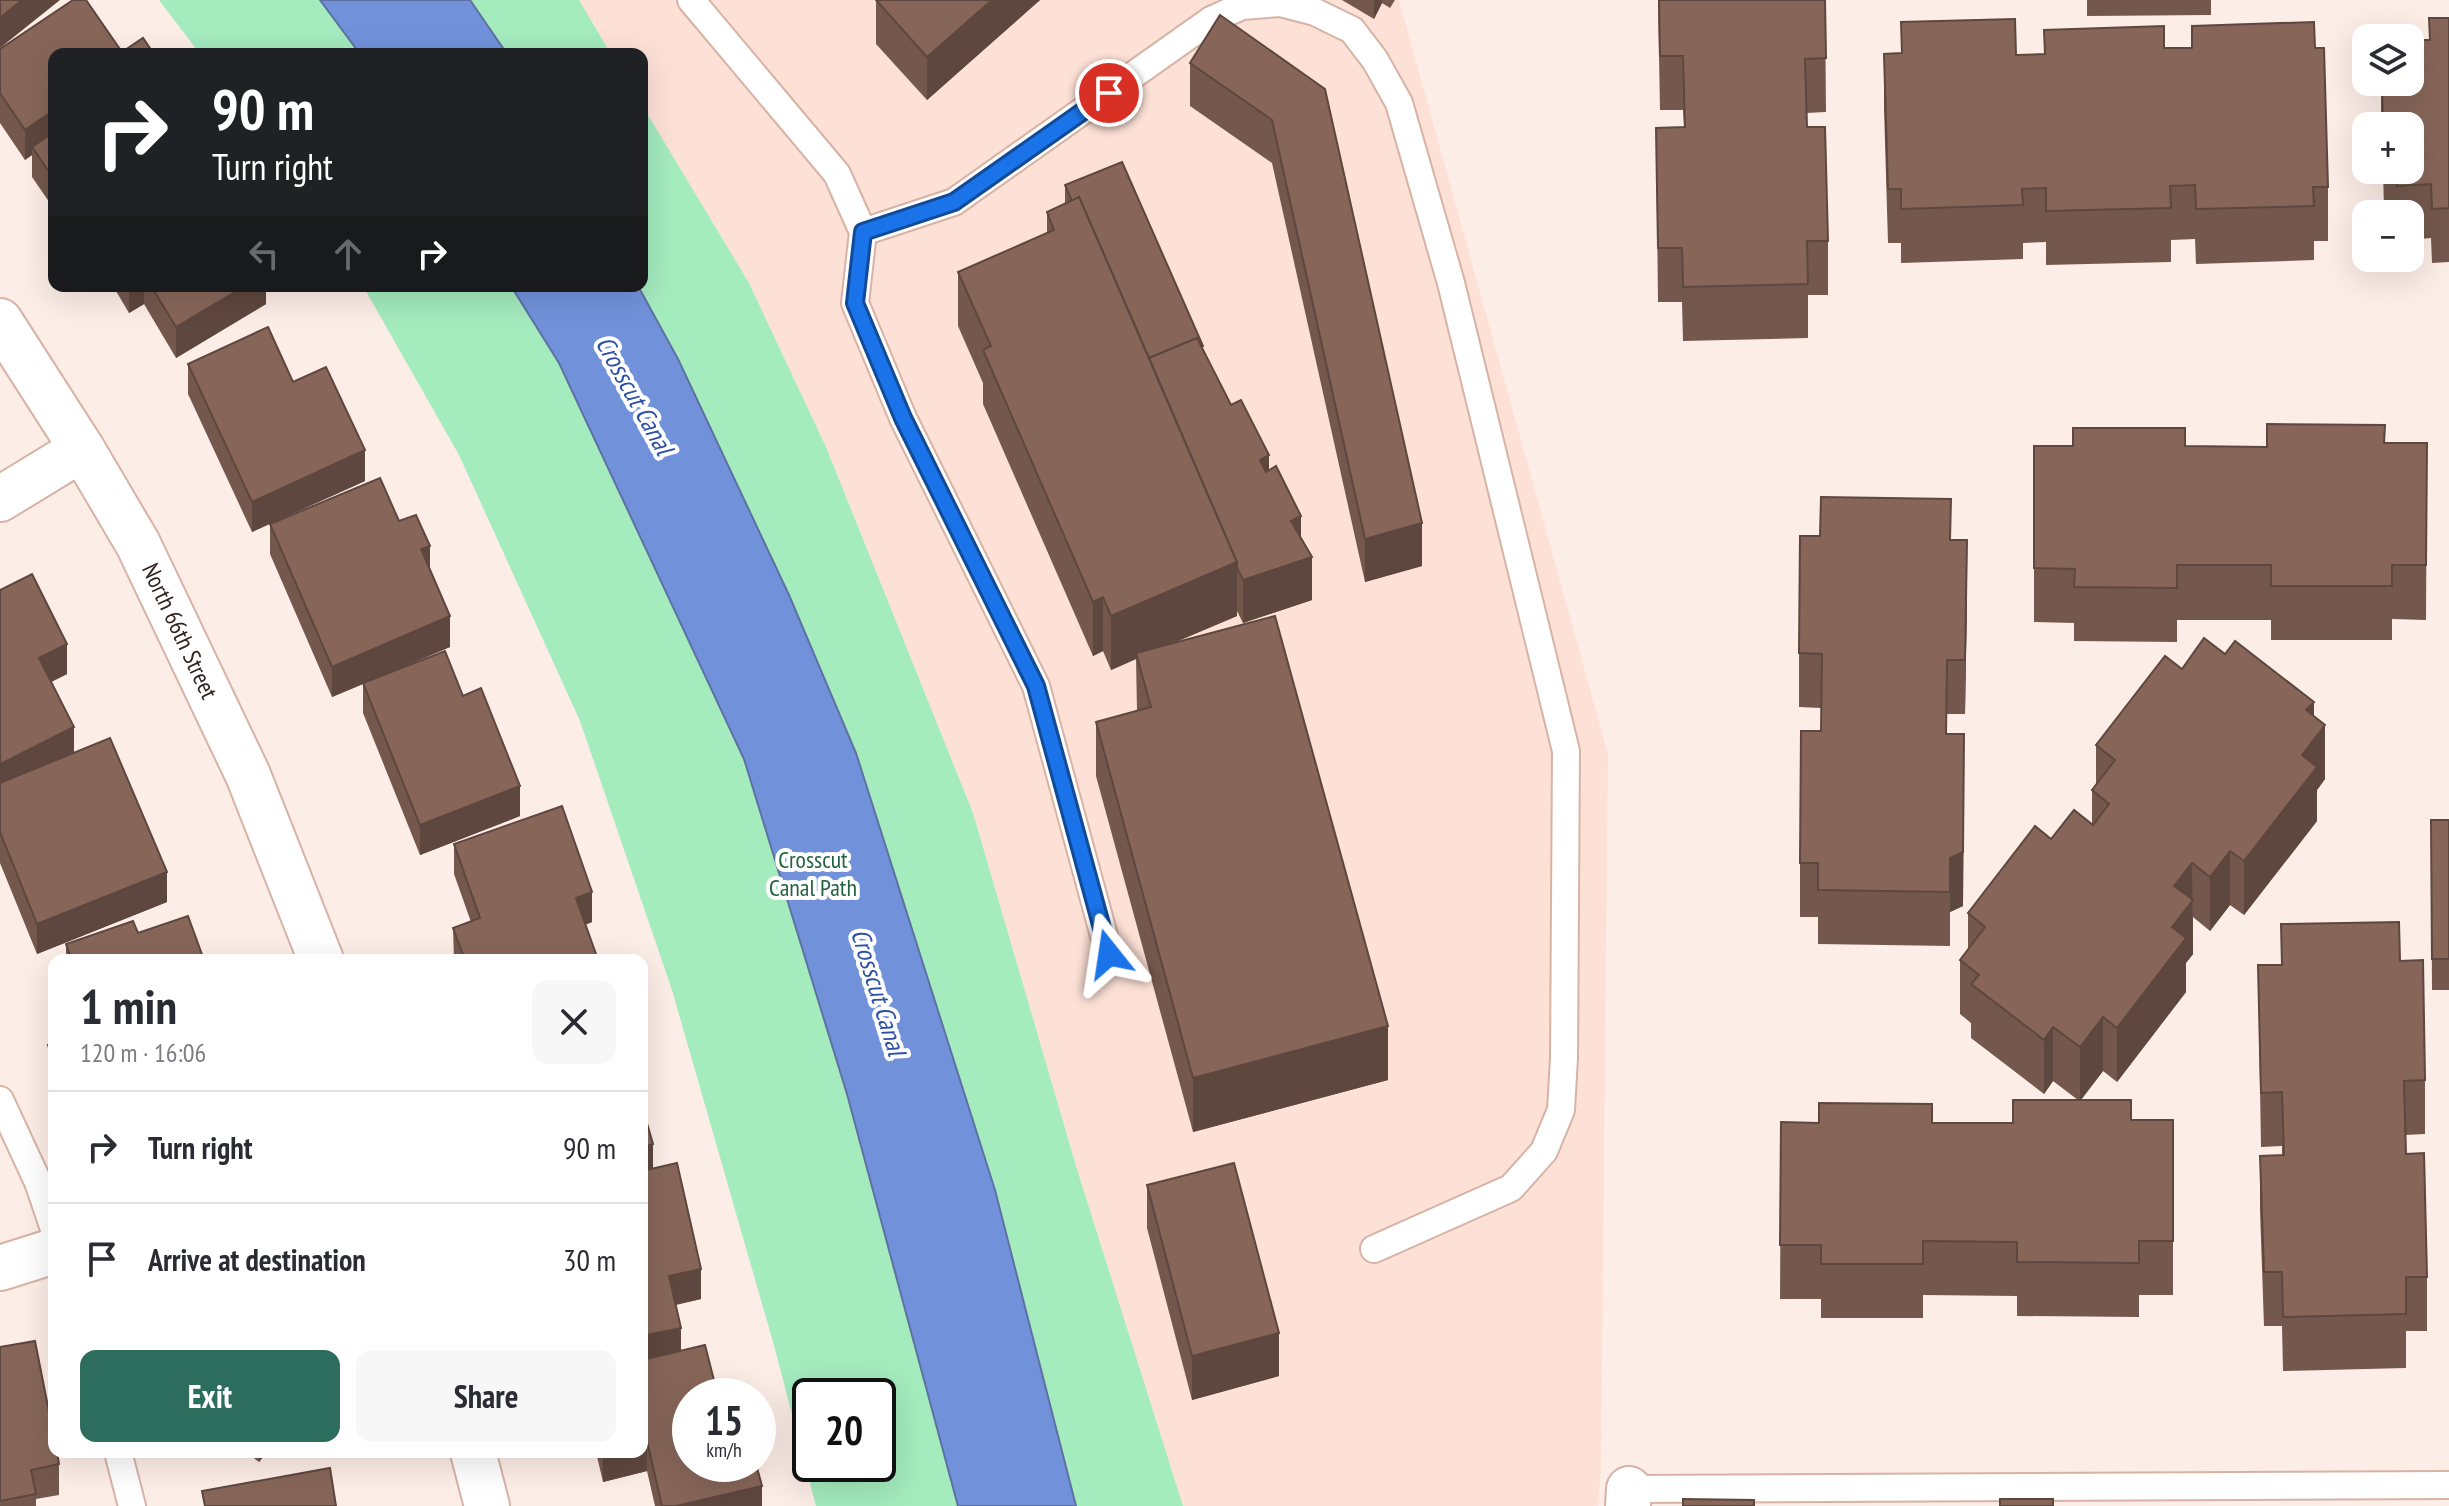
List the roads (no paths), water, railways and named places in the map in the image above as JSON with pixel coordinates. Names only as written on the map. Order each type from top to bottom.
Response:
[{"type":"street","name":"North 66th Street","points":[[0,321],[138,544],[248,775],[319,954]]},
{"type":"street","points":[[0,499],[82,449]]},
{"type":"street","points":[[0,1268],[48,1253]]},
{"type":"street","points":[[475,1458],[487,1506]]},
{"type":"lane","points":[[691,0],[837,174],[863,232],[855,303],[903,418],[1036,686],[1109,954]]},
{"type":"lane","points":[[863,232],[954,202],[1211,20],[1242,6],[1280,3],[1315,12],[1352,30],[1375,60],[1399,103],[1451,283],[1566,751],[1564,1058],[1561,1110],[1544,1151],[1511,1188],[1374,1249]]},
{"type":"lane","points":[[0,1100],[38,1182],[48,1211]]},
{"type":"lane","points":[[120,1458],[132,1506]]},
{"type":"lane","points":[[1628,1498],[2449,1485]]},
{"type":"water","points":[[320,0],[470,0],[503,48],[356,48]]},
{"type":"water","name":"Crosscut Canal","points":[[515,292],[641,292],[678,359],[789,595],[856,753],[995,1190],[1076,1506],[958,1506],[847,1094],[744,759],[559,363]]},
{"type":"park label","name":"Crosscut Canal Path","points":[[813,873]]}]
